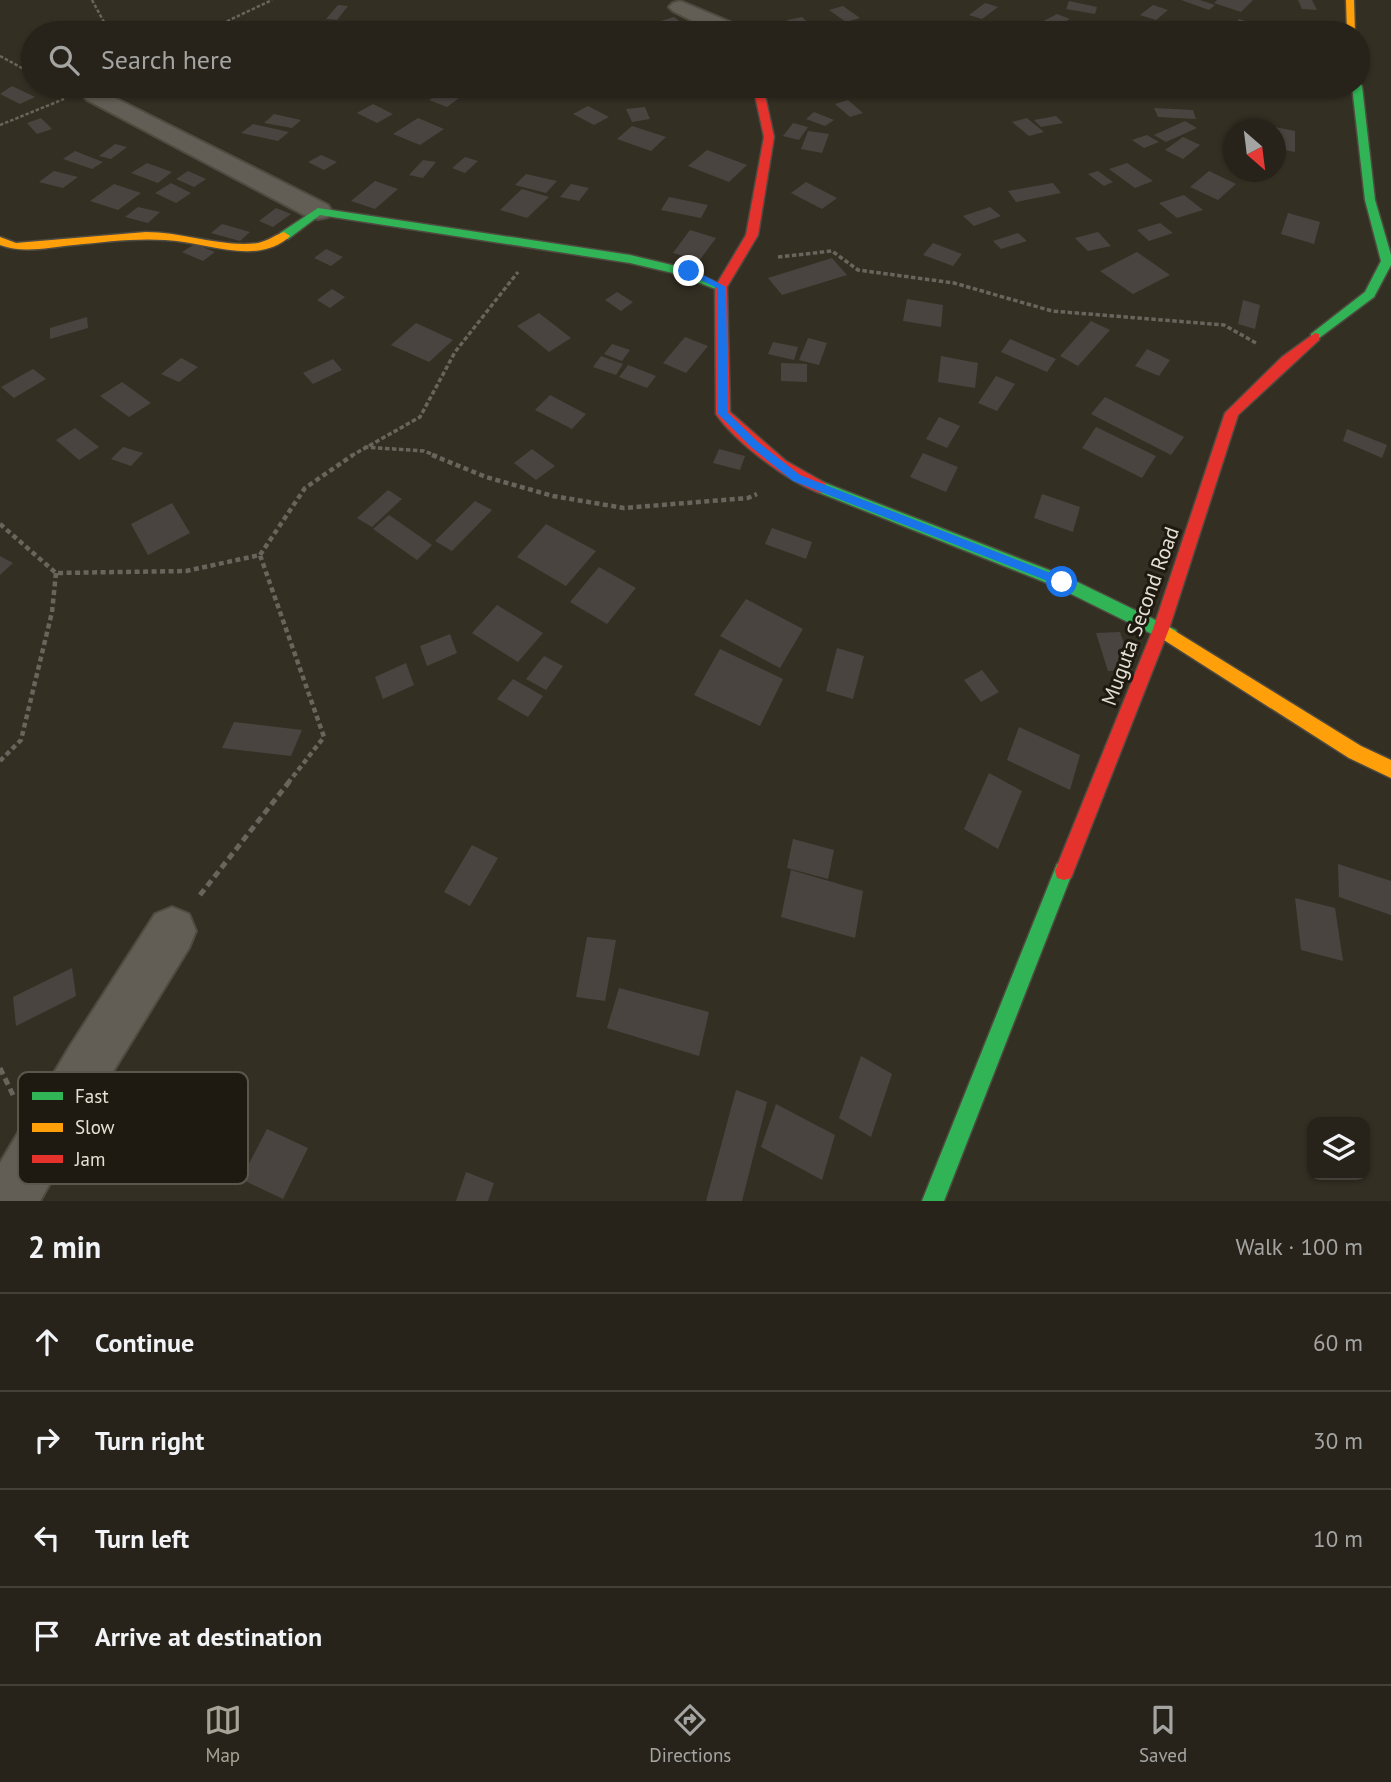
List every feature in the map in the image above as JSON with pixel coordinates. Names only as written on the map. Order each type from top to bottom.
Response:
[{"type":"street","points":[[1350,0],[1351,21]]},
{"type":"street","points":[[681,7],[710,21]]},
{"type":"street","points":[[101,98],[318,211],[538,246],[583,250],[689,271],[721,287]]},
{"type":"street","points":[[761,98],[769,136],[752,235],[721,287],[723,414],[754,444],[797,478],[1062,582],[1161,629],[1355,752],[1391,769]]},
{"type":"street","name":"Muguta Second Road","points":[[933,1201],[1161,629],[1232,413],[1287,360],[1370,294],[1387,261],[1370,200],[1358,98]]},
{"type":"street","points":[[0,242],[15,247],[165,236],[252,248],[274,243],[318,211]]},
{"type":"street","points":[[83,1072],[172,931]]},
{"type":"street","points":[[10,1201],[19,1184]]},
{"type":"path","points":[[92,0],[103,21]]},
{"type":"path","points":[[227,21],[272,0]]},
{"type":"path","points":[[0,56],[21,67]]},
{"type":"path","points":[[0,125],[67,98]]},
{"type":"path","points":[[0,524],[56,573],[186,571],[260,555],[305,488],[364,447],[420,418],[454,352],[538,246]]},
{"type":"path","points":[[738,261],[832,251],[858,270],[954,283],[1052,312],[1224,325],[1287,360]]},
{"type":"path","points":[[364,447],[424,451],[486,477],[553,496],[624,508],[748,498],[797,478]]},
{"type":"path","points":[[172,931],[324,737],[260,555]]},
{"type":"path","points":[[0,761],[21,740],[52,612],[56,573]]},
{"type":"building","points":[[1181,0],[1200,0],[1215,5],[1209,10]]},
{"type":"building","points":[[1217,0],[1253,0],[1241,12],[1214,3]]},
{"type":"building","points":[[1298,0],[1312,0],[1317,10],[1302,9]]},
{"type":"building","points":[[1069,1],[1097,7],[1095,14],[1066,9]]},
{"type":"building","points":[[985,3],[998,7],[982,19],[969,15]]},
{"type":"building","points":[[338,5],[348,6],[337,20],[326,19]]},
{"type":"building","points":[[1153,5],[1168,10],[1156,20],[1140,15]]},
{"type":"building","points":[[843,6],[860,18],[845,21],[829,10]]},
{"type":"building","points":[[1057,14],[1070,19],[1066,21],[1044,21]]},
{"type":"building","points":[[674,17],[679,21],[660,21]]},
{"type":"building","points":[[802,17],[806,21],[788,21]]},
{"type":"building","points":[[12,86],[21,90],[21,98],[33,98],[20,104],[0,94]]},
{"type":"building","points":[[432,98],[459,98],[447,107],[429,100]]},
{"type":"building","points":[[848,100],[863,113],[850,117],[835,104]]},
{"type":"building","points":[[373,104],[393,114],[377,123],[357,113]]},
{"type":"building","points":[[588,106],[609,117],[594,125],[573,114]]},
{"type":"building","points":[[645,107],[650,119],[632,122],[626,109]]},
{"type":"building","points":[[1154,108],[1193,110],[1196,119],[1158,117]]},
{"type":"building","points":[[814,112],[834,120],[825,126],[806,119]]},
{"type":"building","points":[[274,114],[301,120],[292,128],[264,123]]},
{"type":"building","points":[[1056,116],[1063,123],[1041,127],[1034,120]]},
{"type":"building","points":[[41,118],[52,129],[37,134],[27,123]]},
{"type":"building","points":[[418,118],[444,129],[420,145],[393,134]]},
{"type":"building","points":[[1027,118],[1044,132],[1029,136],[1012,122]]},
{"type":"building","points":[[1185,121],[1197,128],[1166,142],[1154,135]]},
{"type":"building","points":[[793,123],[808,127],[799,140],[783,136]]},
{"type":"building","points":[[253,124],[289,132],[278,141],[241,133]]},
{"type":"building","points":[[632,126],[666,137],[651,151],[617,139]]},
{"type":"building","points":[[1286,129],[1295,131],[1295,152],[1286,150]]},
{"type":"building","points":[[808,131],[829,134],[822,153],[801,149]]},
{"type":"building","points":[[1147,135],[1159,142],[1144,148],[1132,140]]},
{"type":"building","points":[[1183,137],[1200,145],[1183,159],[1165,150]]},
{"type":"building","points":[[115,144],[127,147],[111,159],[99,156]]},
{"type":"building","points":[[707,150],[747,165],[729,182],[688,166]]},
{"type":"building","points":[[75,151],[103,162],[92,169],[63,159]]},
{"type":"building","points":[[321,155],[337,162],[324,170],[308,162]]},
{"type":"building","points":[[465,157],[478,161],[465,173],[452,168]]},
{"type":"building","points":[[423,160],[436,162],[423,178],[409,175]]},
{"type":"building","points":[[147,163],[172,172],[158,183],[131,173]]},
{"type":"building","points":[[1127,163],[1153,181],[1135,188],[1109,169]]},
{"type":"building","points":[[54,171],[78,177],[63,188],[39,182]]},
{"type":"building","points":[[188,171],[206,179],[194,187],[176,179]]},
{"type":"building","points":[[1098,171],[1113,182],[1104,186],[1088,174]]},
{"type":"building","points":[[1209,171],[1223,178],[1223,182],[1236,184],[1218,200],[1190,187]]},
{"type":"building","points":[[526,174],[557,181],[546,193],[515,185]]},
{"type":"building","points":[[375,181],[398,189],[375,209],[351,201]]},
{"type":"building","points":[[806,182],[837,198],[822,209],[791,193]]},
{"type":"building","points":[[171,183],[191,193],[176,203],[155,193]]},
{"type":"building","points":[[1053,183],[1061,193],[1016,202],[1008,191]]},
{"type":"building","points":[[114,184],[141,193],[118,210],[90,201]]},
{"type":"building","points":[[571,184],[589,188],[579,201],[560,197]]},
{"type":"building","points":[[522,189],[549,197],[527,218],[500,210]]},
{"type":"building","points":[[1184,195],[1203,210],[1177,218],[1159,203]]},
{"type":"building","points":[[669,197],[708,205],[701,218],[661,210]]},
{"type":"building","points":[[138,207],[160,212],[148,223],[125,217]]},
{"type":"building","points":[[990,207],[1001,216],[974,226],[963,216]]},
{"type":"building","points":[[276,208],[291,214],[273,227],[259,221]]},
{"type":"building","points":[[1288,213],[1320,222],[1314,244],[1281,234]]},
{"type":"building","points":[[1160,223],[1173,233],[1149,241],[1137,230]]},
{"type":"building","points":[[222,224],[250,232],[240,241],[211,233]]},
{"type":"building","points":[[690,230],[716,238],[699,261],[673,253]]},
{"type":"building","points":[[1098,232],[1111,246],[1088,251],[1075,238]]},
{"type":"building","points":[[1018,233],[1027,241],[1001,249],[993,241]]},
{"type":"building","points":[[933,243],[962,254],[953,266],[923,255]]},
{"type":"building","points":[[195,244],[215,252],[203,261],[182,252]]},
{"type":"building","points":[[326,249],[343,257],[331,266],[314,258]]},
{"type":"building","points":[[1137,252],[1170,275],[1133,294],[1100,271]]},
{"type":"building","points":[[832,258],[847,275],[782,295],[768,278]]},
{"type":"building","points":[[332,289],[345,297],[330,308],[317,300]]},
{"type":"building","points":[[617,292],[633,302],[621,311],[605,300]]},
{"type":"building","points":[[907,299],[943,305],[941,327],[903,321]]},
{"type":"building","points":[[1243,300],[1260,305],[1255,329],[1238,324]]},
{"type":"building","points":[[539,313],[571,338],[549,352],[517,326]]},
{"type":"building","points":[[87,317],[88,328],[50,339],[50,328]]},
{"type":"building","points":[[1091,321],[1110,330],[1078,366],[1060,356]]},
{"type":"building","points":[[416,323],[453,340],[429,362],[391,345]]},
{"type":"building","points":[[685,337],[708,346],[686,373],[663,363]]},
{"type":"building","points":[[808,338],[827,343],[819,365],[799,360]]},
{"type":"building","points":[[1010,339],[1056,359],[1047,372],[1001,352]]},
{"type":"building","points":[[773,342],[798,347],[794,360],[768,354]]},
{"type":"building","points":[[612,344],[630,350],[622,361],[604,354]]},
{"type":"building","points":[[1147,349],[1170,360],[1159,376],[1135,366]]},
{"type":"building","points":[[601,356],[623,364],[616,375],[593,367]]},
{"type":"building","points":[[941,356],[978,363],[975,388],[938,382]]},
{"type":"building","points":[[181,358],[198,367],[179,382],[161,374]]},
{"type":"building","points":[[333,359],[342,370],[313,384],[303,373]]},
{"type":"building","points":[[781,363],[807,364],[807,382],[781,381]]},
{"type":"building","points":[[628,365],[656,376],[647,388],[619,377]]},
{"type":"building","points":[[33,369],[46,379],[14,398],[1,387]]},
{"type":"building","points":[[996,376],[1015,384],[997,411],[978,403]]},
{"type":"building","points":[[122,382],[151,403],[129,417],[100,396]]},
{"type":"building","points":[[550,395],[586,414],[572,429],[535,410]]},
{"type":"building","points":[[1105,397],[1184,437],[1171,455],[1091,414]]},
{"type":"building","points":[[939,417],[960,426],[947,448],[926,439]]},
{"type":"building","points":[[1096,427],[1156,456],[1142,478],[1082,448]]},
{"type":"building","points":[[75,428],[99,447],[79,460],[56,440]]},
{"type":"building","points":[[1347,429],[1387,445],[1382,458],[1343,441]]},
{"type":"building","points":[[123,447],[143,453],[131,466],[111,459]]},
{"type":"building","points":[[532,449],[555,466],[536,480],[514,463]]},
{"type":"building","points":[[719,449],[745,456],[740,470],[713,463]]},
{"type":"building","points":[[923,453],[958,467],[946,492],[910,477]]},
{"type":"building","points":[[388,490],[402,499],[372,527],[357,518]]},
{"type":"building","points":[[1042,494],[1080,507],[1073,532],[1034,518]]},
{"type":"building","points":[[475,501],[492,510],[452,551],[435,541]]},
{"type":"building","points":[[172,503],[190,533],[148,555],[131,524]]},
{"type":"building","points":[[389,515],[432,545],[417,560],[373,529]]},
{"type":"building","points":[[546,524],[596,551],[566,586],[517,557]]},
{"type":"building","points":[[772,528],[812,542],[806,559],[765,544]]},
{"type":"building","points":[[0,556],[13,563],[0,575]]},
{"type":"building","points":[[599,567],[636,588],[607,624],[570,602]]},
{"type":"building","points":[[746,599],[803,629],[780,668],[720,636]]},
{"type":"building","points":[[497,605],[543,633],[518,662],[472,633]]},
{"type":"building","points":[[1120,632],[1133,670],[1108,671],[1096,633]]},
{"type":"building","points":[[450,634],[457,653],[427,666],[420,646]]},
{"type":"building","points":[[837,648],[864,656],[853,699],[826,691]]},
{"type":"building","points":[[720,649],[783,679],[760,726],[694,695]]},
{"type":"building","points":[[544,656],[563,666],[546,690],[526,679]]},
{"type":"building","points":[[406,663],[414,685],[383,699],[375,677]]},
{"type":"building","points":[[982,670],[999,692],[981,702],[964,680]]},
{"type":"building","points":[[513,679],[543,696],[528,717],[497,699]]},
{"type":"building","points":[[234,722],[302,730],[291,756],[222,748]]},
{"type":"building","points":[[1019,727],[1080,755],[1070,790],[1007,760]]},
{"type":"building","points":[[989,773],[1022,791],[998,849],[964,829]]},
{"type":"building","points":[[793,839],[834,850],[828,879],[787,868]]},
{"type":"building","points":[[472,845],[498,858],[470,906],[444,892]]},
{"type":"building","points":[[1338,864],[1391,881],[1391,915],[1339,897]]},
{"type":"building","points":[[791,870],[863,891],[855,938],[781,917]]},
{"type":"building","points":[[1295,898],[1335,908],[1343,961],[1301,950]]},
{"type":"building","points":[[587,937],[616,940],[605,1001],[576,997]]},
{"type":"building","points":[[72,968],[76,996],[16,1026],[13,997]]},
{"type":"building","points":[[619,988],[709,1012],[699,1056],[607,1028]]},
{"type":"building","points":[[861,1056],[892,1074],[871,1137],[839,1118]]},
{"type":"building","points":[[736,1090],[767,1102],[742,1201],[706,1201]]},
{"type":"building","points":[[776,1104],[835,1135],[822,1180],[761,1147]]},
{"type":"building","points":[[267,1129],[308,1148],[283,1199],[248,1182],[248,1166]]},
{"type":"building","points":[[466,1172],[494,1183],[488,1201],[456,1201]]},
{"type":"traffic: fast","points":[[1315,337],[1370,294],[1387,261],[1370,200],[1358,98]]},
{"type":"traffic: fast","points":[[284,236],[318,211],[630,259],[676,270],[721,287]]},
{"type":"traffic: fast","points":[[820,487],[1062,582],[1170,635]]},
{"type":"traffic: fast","points":[[933,1201],[1064,871]]},
{"type":"traffic: slow","points":[[1350,0],[1351,21]]},
{"type":"traffic: slow","points":[[0,241],[15,247],[109,238],[165,236],[226,246],[256,247],[284,236]]},
{"type":"traffic: slow","points":[[1170,635],[1355,752],[1391,769]]},
{"type":"traffic: jam","points":[[761,98],[769,137],[752,235],[721,287],[723,414],[781,465],[820,487]]},
{"type":"traffic: jam","points":[[1064,871],[1161,629],[1232,413],[1315,337]]},
{"type":"route","points":[[689,271],[721,287],[723,414],[754,444],[797,478],[1062,582]]}]
